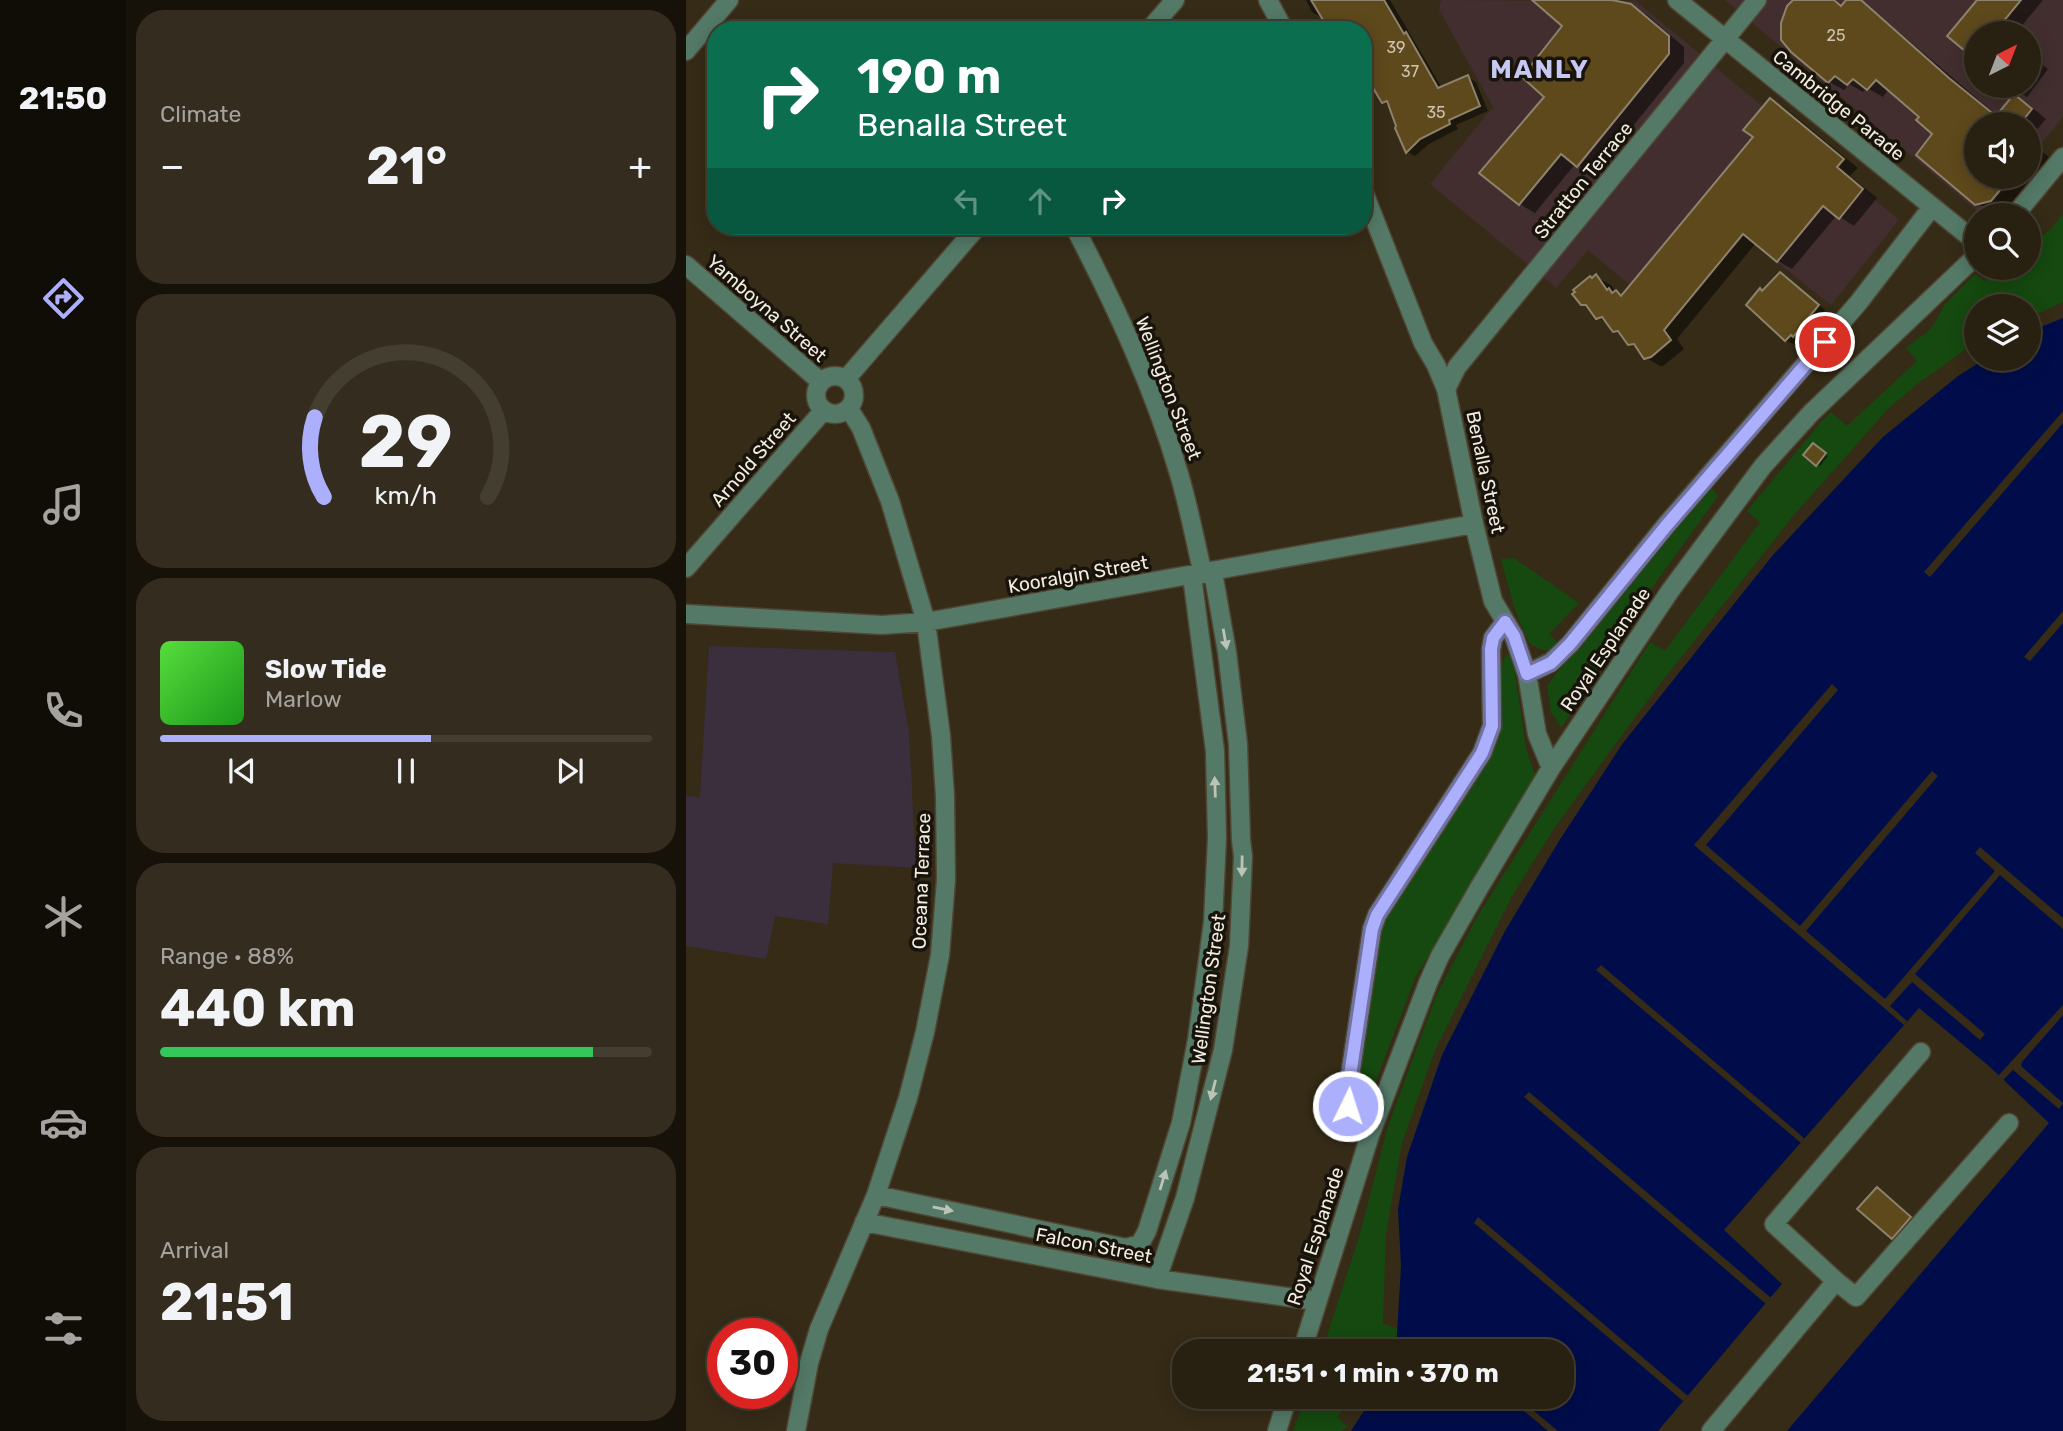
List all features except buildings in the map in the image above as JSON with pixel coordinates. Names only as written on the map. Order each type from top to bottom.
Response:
[{"type":"street","points":[[711,21],[729,0]]},
{"type":"street","points":[[1157,21],[1175,0]]},
{"type":"street","points":[[1268,0],[1279,21]]},
{"type":"street","name":"Cambridge Parade","points":[[1677,0],[1964,232]]},
{"type":"street","name":"Stratton Terrace","points":[[1446,389],[1457,367],[1757,0]]},
{"type":"street","points":[[686,51],[707,26]]},
{"type":"street","points":[[2025,203],[2063,156]]},
{"type":"street","name":"Royal Esplanade","points":[[1527,674],[1551,663],[1570,644],[1666,526],[1859,302],[1932,207]]},
{"type":"street","name":"Benalla Street","points":[[1372,213],[1423,343],[1446,389],[1493,601],[1514,636],[1527,674],[1537,734],[1551,768]]},
{"type":"street","points":[[846,379],[970,235]]},
{"type":"street","name":"Wellington Street","points":[[1079,235],[1116,308],[1180,474],[1202,574],[1227,652],[1238,744],[1243,856],[1240,946],[1220,1062],[1185,1198],[1157,1279]]},
{"type":"street","name":"Yamboyna Street","points":[[686,265],[821,382]]},
{"type":"street","name":"Royal Esplanade","points":[[1305,1339],[1370,1135],[1440,956],[1551,768],[1670,591],[1763,466],[1811,413],[1964,267]]},
{"type":"street","points":[[831,376],[846,379],[855,394],[849,409],[836,414],[824,410],[816,398],[821,382],[831,376]]},
{"type":"street","name":"Oceana Terrace","points":[[796,1431],[819,1329],[876,1195],[908,1098],[925,1032],[940,955],[946,880],[941,736],[926,622],[890,501],[856,419],[849,409]]},
{"type":"street","name":"Arnold Street","points":[[686,568],[824,410]]},
{"type":"street","name":"Kooralgin Street","points":[[686,614],[882,625],[926,622],[1474,524]]},
{"type":"street","name":"Wellington Street","points":[[1140,1244],[1147,1231],[1181,1123],[1197,1040],[1213,922],[1217,838],[1202,574]]},
{"type":"street","points":[[1370,1135],[1357,1122],[1348,1106],[1348,1089],[1372,929],[1377,915],[1482,753],[1492,726],[1491,649],[1493,638],[1505,622]]},
{"type":"street","points":[[1921,1052],[1774,1224],[1836,1281],[1856,1297],[2009,1123]]},
{"type":"street","name":"Falcon Street","points":[[876,1195],[1126,1248],[1140,1244]]},
{"type":"street","name":"Falcon Street","points":[[864,1222],[1157,1279],[1316,1301]]},
{"type":"street","points":[[1711,1431],[1836,1281]]},
{"type":"street","points":[[1277,1431],[1284,1409]]},
{"type":"shaded area","points":[[1441,0],[1636,1],[1899,220],[1831,305],[1743,235],[1673,321],[1588,250],[1556,288],[1430,184],[1493,107],[1439,10]]},
{"type":"shaded area","points":[[1725,0],[2063,0],[2063,117],[2041,144],[2041,112],[1964,112],[1964,189],[2005,189],[1994,203],[1968,203]]},
{"type":"shaded area","points":[[2063,318],[2063,1431],[1787,1431],[2049,1123],[1989,1066],[1919,1008],[1724,1230],[1782,1284],[1658,1431],[1351,1431],[1365,1409],[1574,1409],[1574,1339],[1397,1339],[1401,1266],[1398,1209],[1407,1157],[1442,1055],[1505,931],[1559,841],[1623,743],[1773,555],[1883,437],[1958,376],[1966,371],[2041,371],[2041,327]]},
{"type":"shaded area","points":[[709,646],[895,652],[909,733],[916,868],[833,863],[828,924],[775,916],[766,959],[686,946],[686,796],[700,797]]},
{"type":"green space","points":[[2063,214],[2063,302],[2041,312],[2041,294],[1964,294],[1964,351],[1888,409],[1794,515],[1653,693],[1555,827],[1511,898],[1435,1050],[1402,1143],[1386,1234],[1383,1324],[1401,1329],[1400,1339],[1326,1339],[1359,1237],[1388,1126],[1436,996],[1477,917],[1650,642],[1665,651],[1760,522],[1747,511],[1821,422],[1831,412],[1847,426],[1917,361],[1906,348],[1931,329],[1945,304],[1969,280],[2041,280],[2041,236]]},
{"type":"green space","points":[[1710,486],[1718,496],[1603,656],[1590,686],[1561,728],[1551,712],[1547,686],[1613,598]]},
{"type":"green space","points":[[1514,558],[1579,603],[1549,634],[1558,643],[1548,650],[1541,650],[1529,643],[1514,607],[1501,559]]},
{"type":"green space","points":[[1510,654],[1513,659],[1526,748],[1535,775],[1471,889],[1416,976],[1364,1112],[1358,1110],[1356,1102],[1382,926],[1496,741],[1499,731],[1502,664],[1506,655]]},
{"type":"green space","points":[[1301,1409],[1344,1409],[1337,1417],[1348,1427],[1341,1431],[1293,1431]]},
{"type":"pier","points":[[2063,411],[2063,423],[1930,577],[1924,572]]},
{"type":"pier","points":[[2063,611],[2063,623],[2030,661],[2024,657]]},
{"type":"pier","points":[[1832,684],[1838,690],[1706,845],[1800,926],[1932,771],[1938,776],[1806,931],[1885,999],[1995,871],[1975,853],[1980,847],[2063,918],[2063,929],[2000,875],[1915,974],[1985,1034],[1980,1040],[1912,982],[1890,1006],[1907,1021],[1904,1025],[1694,845]]},
{"type":"pier","points":[[1601,965],[1804,1138],[1801,1143],[1596,970]]},
{"type":"pier","points":[[2063,1005],[2063,1015],[2021,1066],[2063,1103],[2059,1109],[2013,1070],[2003,1080],[1998,1076]]},
{"type":"pier","points":[[1529,1092],[1771,1298],[1766,1304],[1524,1097]]},
{"type":"pier","points":[[1478,1217],[1688,1396],[1683,1401],[1474,1223]]},
{"type":"pier","points":[[1521,1409],[1531,1409],[1558,1431],[1548,1431]]},
{"type":"district","name":"MANLY","points":[[1540,69]]},
{"type":"route","points":[[1348,1106],[1348,1089],[1372,929],[1377,915],[1482,753],[1492,726],[1493,638],[1505,622],[1514,636],[1527,674],[1551,663],[1570,644],[1666,526],[1825,342]]}]
